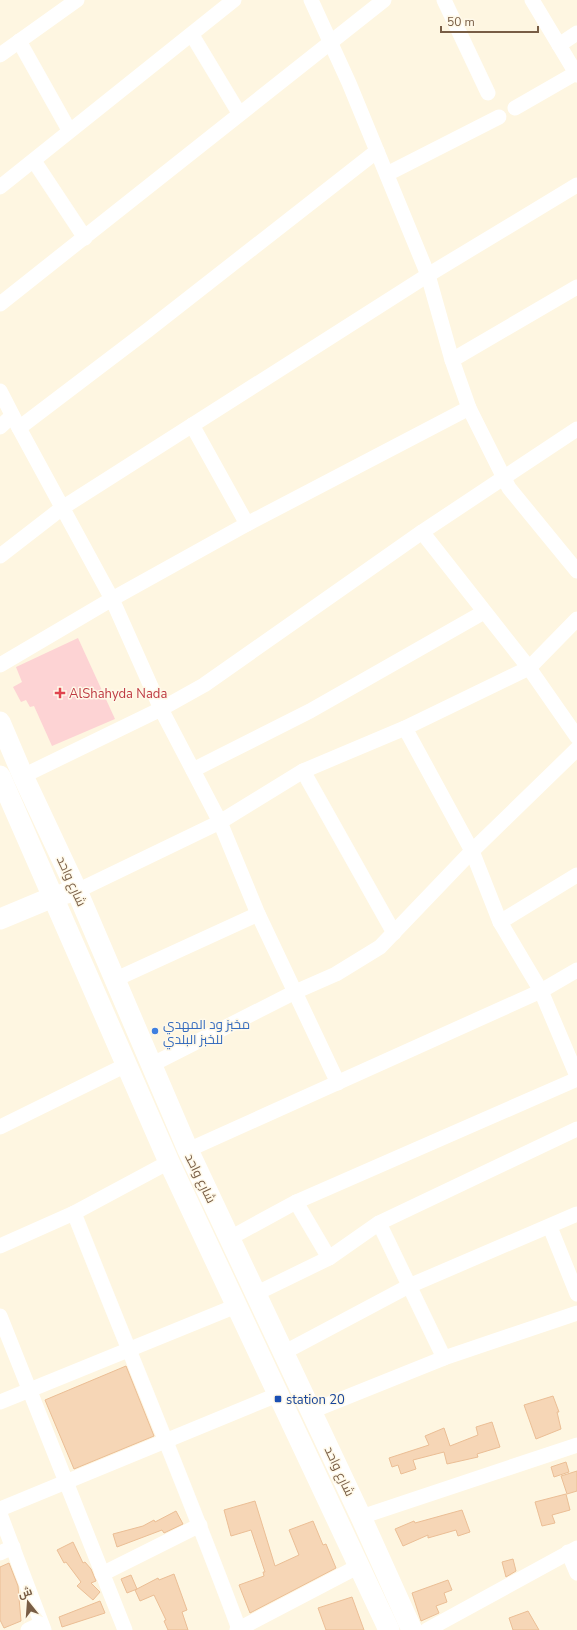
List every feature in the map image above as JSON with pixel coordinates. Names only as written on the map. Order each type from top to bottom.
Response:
[{"type":"street","points":[[0,55],[77,0]]},
{"type":"street","points":[[0,187],[34,161],[69,130],[234,0]]},
{"type":"street","points":[[311,0],[387,174],[428,275],[452,360],[469,408],[502,478],[577,571]]},
{"type":"street","points":[[0,304],[384,0]]},
{"type":"street","points":[[444,0],[488,93]]},
{"type":"street","points":[[515,108],[576,74],[532,0]]},
{"type":"street","points":[[559,44],[577,33]]},
{"type":"street","points":[[192,34],[239,114]]},
{"type":"street","points":[[19,42],[69,130]]},
{"type":"street","points":[[387,174],[498,117]]},
{"type":"street","points":[[0,427],[15,422],[148,330],[377,151]]},
{"type":"street","points":[[34,161],[85,238]]},
{"type":"street","points":[[0,556],[62,508],[428,275],[577,185]]},
{"type":"street","points":[[452,360],[577,287]]},
{"type":"street","points":[[0,390],[15,422],[112,599],[161,709],[220,822],[258,914],[338,1083]]},
{"type":"street","points":[[0,665],[112,599],[247,524],[469,408]]},
{"type":"street","points":[[192,426],[247,524]]},
{"type":"street","points":[[23,776],[161,709],[204,685],[422,532],[577,429]]},
{"type":"street","points":[[422,532],[529,668],[577,737]]},
{"type":"street","points":[[193,770],[310,711],[484,612]]},
{"type":"street","points":[[0,919],[53,897],[77,891],[220,822],[303,771],[405,728],[529,668],[577,619]]},
{"type":"street","name":"شارع واحد","points":[[0,722],[23,776],[77,891],[188,1150],[283,1353],[312,1411],[412,1630]]},
{"type":"street","points":[[405,728],[472,851],[500,922],[541,991],[577,1076]]},
{"type":"street","points":[[151,1065],[295,992],[336,974],[380,947],[472,851],[577,749]]},
{"type":"street","points":[[303,771],[394,933]]},
{"type":"street","name":"شارع واحد","points":[[0,776],[169,1162],[277,1395],[389,1630]]},
{"type":"street","points":[[500,922],[577,875]]},
{"type":"street","points":[[114,980],[258,914]]},
{"type":"street","points":[[188,1150],[541,991],[577,970]]},
{"type":"street","points":[[0,1127],[126,1065]]},
{"type":"street","points":[[230,1238],[296,1202],[577,1079]]},
{"type":"street","points":[[255,1294],[329,1258],[379,1223],[577,1129]]},
{"type":"street","points":[[0,1246],[74,1213],[169,1162]]},
{"type":"street","points":[[296,1202],[329,1258]]},
{"type":"street","points":[[74,1213],[128,1350],[167,1441],[200,1525],[238,1630],[359,1566]]},
{"type":"street","points":[[283,1353],[409,1286],[550,1227],[577,1214]]},
{"type":"street","points":[[379,1223],[444,1358]]},
{"type":"street","points":[[550,1227],[577,1294]]},
{"type":"street","points":[[0,1402],[236,1306]]},
{"type":"street","points":[[312,1411],[444,1358],[577,1312]]},
{"type":"street","points":[[0,1316],[28,1391],[125,1630]]},
{"type":"street","points":[[0,1509],[277,1395]]},
{"type":"street","points":[[361,1517],[577,1445]]},
{"type":"street","points":[[0,1514],[6,1550],[38,1628]]},
{"type":"street","points":[[102,1574],[200,1525]]},
{"type":"street","points":[[427,1630],[572,1550],[577,1573]]},
{"type":"shaded area","name":"AlShahyda Nada","points":[[78,638],[115,719],[52,746],[34,706],[30,707],[26,700],[21,702],[13,687],[22,682],[16,667]]},
{"type":"building","points":[[126,1366],[154,1436],[74,1469],[45,1400]]},
{"type":"building","points":[[553,1396],[559,1412],[557,1412],[561,1429],[536,1439],[524,1405]]},
{"type":"building","points":[[492,1422],[500,1447],[477,1454],[478,1457],[447,1464],[444,1452],[413,1460],[416,1469],[401,1474],[398,1465],[392,1467],[389,1458],[429,1445],[425,1436],[444,1428],[450,1446],[478,1435],[476,1427]]},
{"type":"building","points":[[566,1462],[569,1472],[554,1477],[551,1467]]},
{"type":"building","points":[[577,1471],[577,1491],[567,1494],[561,1476]]},
{"type":"building","points":[[566,1494],[570,1510],[552,1515],[555,1523],[542,1526],[535,1502]]},
{"type":"building","points":[[255,1501],[275,1566],[299,1555],[289,1530],[313,1521],[323,1545],[326,1544],[336,1568],[250,1613],[239,1585],[264,1576],[263,1572],[265,1572],[251,1530],[231,1536],[224,1510]]},
{"type":"building","points":[[462,1510],[470,1532],[458,1536],[456,1530],[428,1538],[428,1535],[403,1546],[395,1529],[414,1521],[415,1523]]},
{"type":"building","points":[[176,1511],[183,1524],[164,1533],[162,1530],[117,1547],[113,1534],[143,1526],[154,1520],[155,1522]]},
{"type":"building","points":[[73,1542],[83,1563],[85,1562],[91,1569],[96,1581],[91,1583],[100,1592],[93,1600],[77,1586],[81,1582],[66,1562],[64,1563],[57,1550]]},
{"type":"building","points":[[513,1559],[516,1571],[506,1577],[502,1562]]},
{"type":"building","points":[[9,1563],[18,1586],[21,1621],[4,1628],[0,1620],[0,1567]]},
{"type":"building","points":[[174,1574],[187,1610],[182,1612],[188,1630],[168,1630],[164,1621],[166,1620],[154,1595],[140,1601],[135,1590],[158,1578],[159,1580]]},
{"type":"building","points":[[131,1575],[137,1589],[127,1593],[121,1579]]},
{"type":"building","points":[[448,1580],[452,1590],[444,1593],[447,1602],[436,1606],[439,1613],[421,1621],[412,1593]]},
{"type":"building","points":[[352,1597],[364,1630],[326,1630],[318,1608]]},
{"type":"building","points":[[100,1601],[105,1613],[62,1627],[59,1617]]},
{"type":"building","points":[[528,1611],[539,1630],[513,1630],[509,1618]]},
{"type":"place","name":"AlShahyda Nada","points":[[60,693]]},
{"type":"place","name":"مخبز ود المهدي للخبز البلدي","points":[[155,1031]]},
{"type":"place","name":"station 20","points":[[278,1399]]}]
